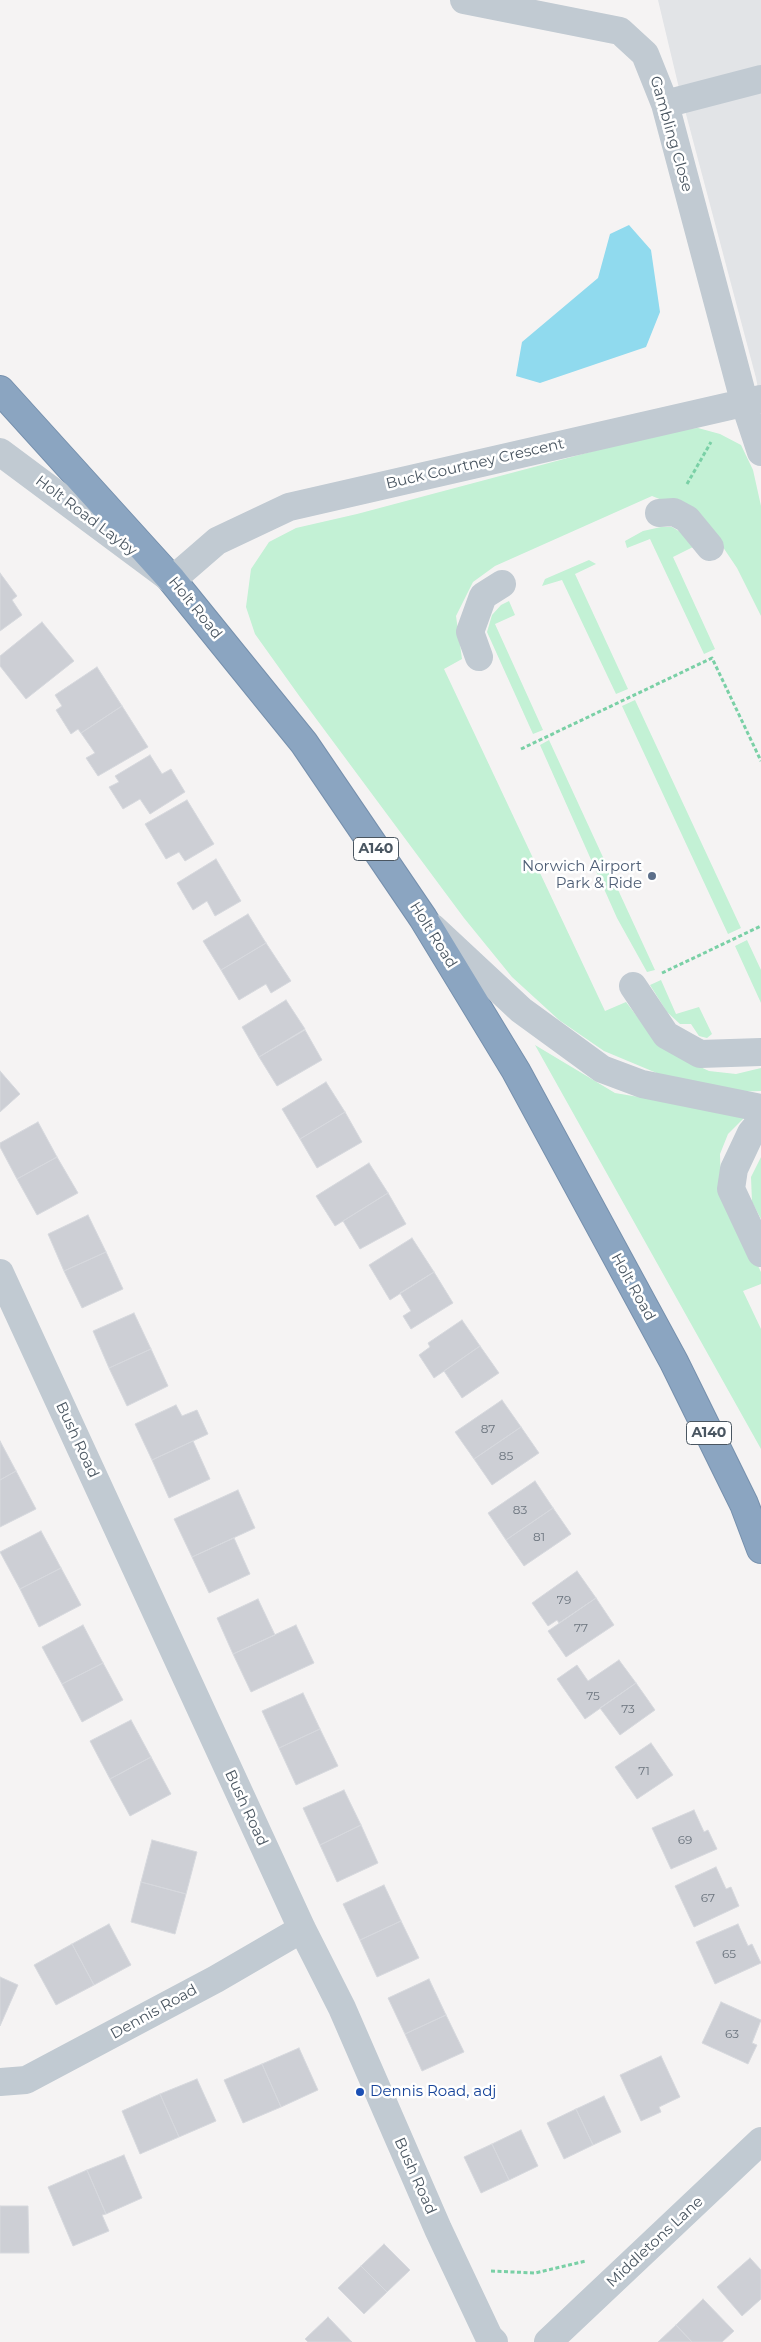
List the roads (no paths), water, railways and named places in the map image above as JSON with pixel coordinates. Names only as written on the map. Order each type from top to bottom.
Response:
[{"type":"highway","name":"Holt Road","points":[[0,390],[172,580],[304,743],[423,918],[516,1071],[674,1362],[744,1504],[761,1550]]},
{"type":"street","name":"Gambling Close","points":[[464,0],[620,31],[645,54],[665,104],[752,400]]},
{"type":"street","points":[[665,104],[761,79]]},
{"type":"street","points":[[752,400],[761,452]]},
{"type":"street","name":"Buck Courtney Crescent","points":[[172,580],[216,541],[289,507],[752,400]]},
{"type":"street","name":"Holt Road Layby","points":[[0,452],[172,580]]},
{"type":"street","points":[[666,513],[687,519],[710,547]]},
{"type":"street","points":[[479,657],[470,632],[483,596],[502,584]]},
{"type":"street","points":[[423,918],[521,1010],[602,1069],[642,1084],[761,1108]]},
{"type":"street","points":[[633,986],[666,1035],[700,1054],[761,1052]]},
{"type":"street","points":[[761,1121],[751,1133],[734,1169],[731,1189],[761,1253]]},
{"type":"street","name":"Bush Road","points":[[0,1273],[302,1929],[342,2008],[464,2283],[489,2337],[494,2342]]},
{"type":"street","name":"Dennis Road","points":[[0,2082],[26,2080],[191,1992],[302,1929]]},
{"type":"street","name":"Middletons Lane","points":[[548,2342],[761,2141]]},
{"type":"water","points":[[629,225],[651,250],[660,312],[646,347],[540,383],[516,376],[522,342],[598,278],[610,234]]},
{"type":"place","name":"Norwich Airport Park & Ride","points":[[652,876]]},
{"type":"place","name":"Dennis Road, adj","points":[[360,2092]]}]
